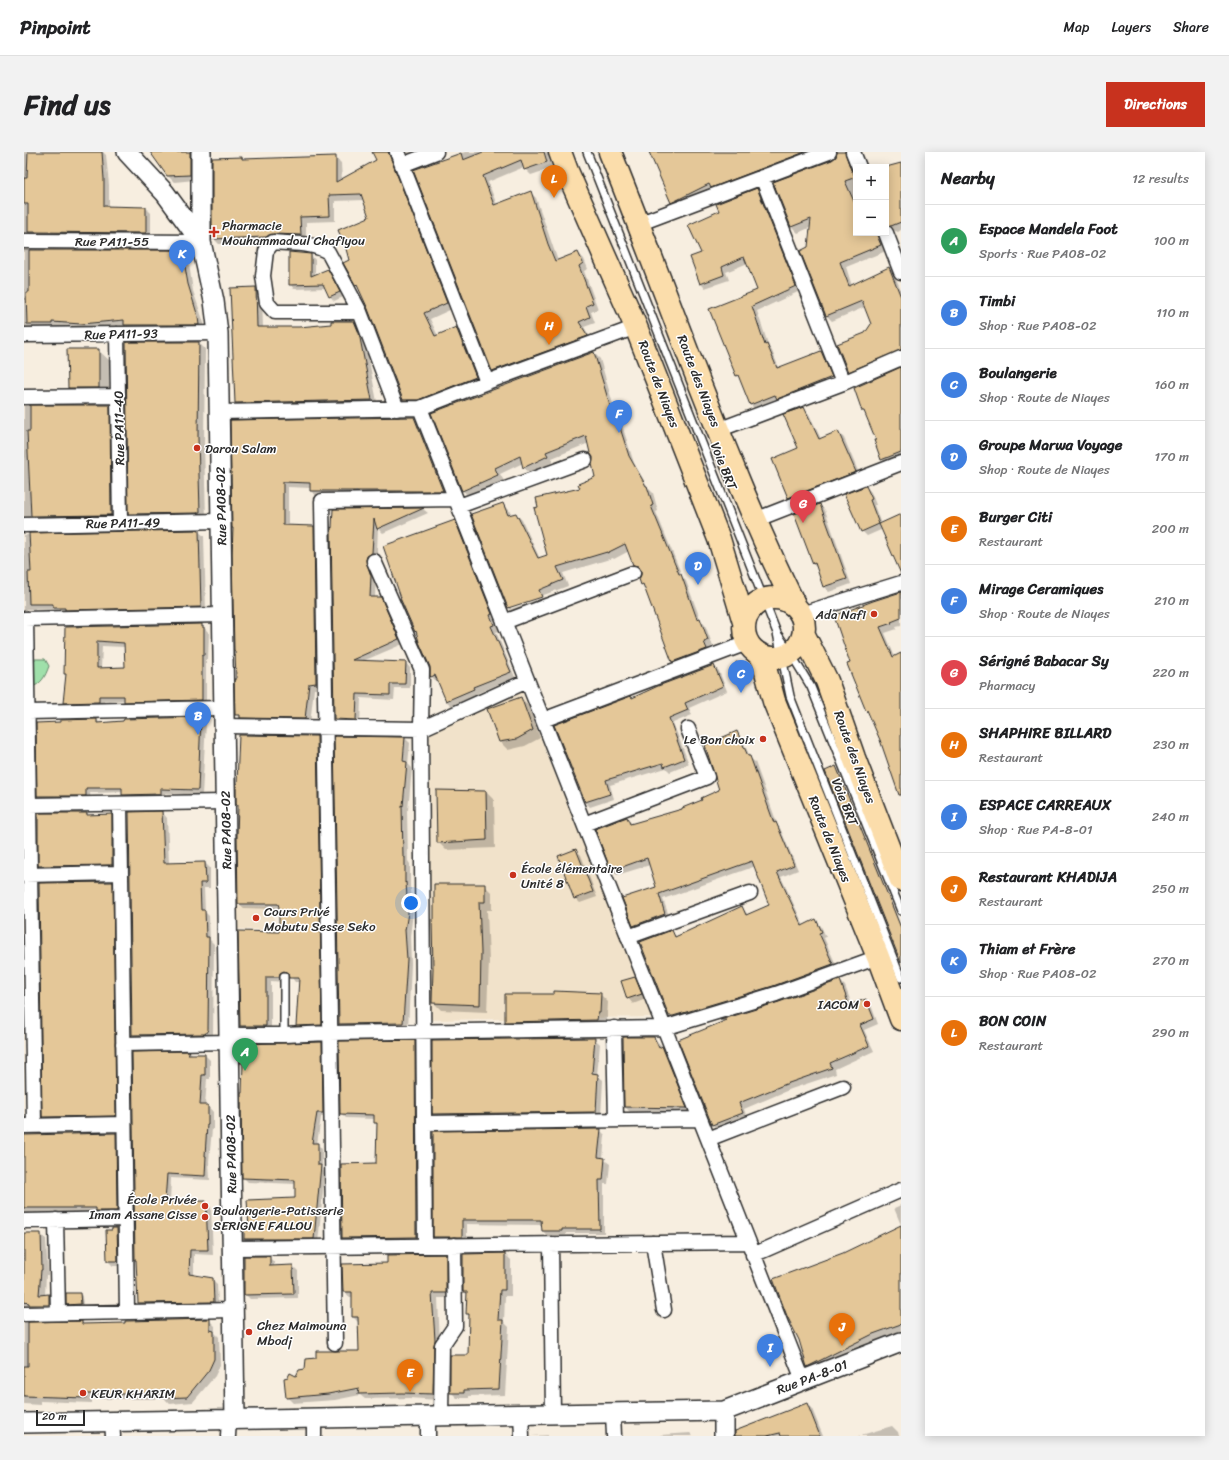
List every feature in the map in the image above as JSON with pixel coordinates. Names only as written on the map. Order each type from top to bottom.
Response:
[{"type":"main road","name":"Route des Niayes","points":[[610,152],[718,430],[755,520],[827,681],[854,758],[901,879]]},
{"type":"main road","name":"Route de Niayes","points":[[560,154],[636,326],[719,539],[765,647],[774,701],[878,957],[901,1020]]},
{"type":"main road","points":[[776,598],[786,600],[800,619],[800,645],[765,647],[748,612],[755,604],[763,599],[776,598]]},
{"type":"street","points":[[126,152],[165,192],[201,242]]},
{"type":"street","points":[[201,152],[201,242]]},
{"type":"street","points":[[436,152],[399,158],[487,382]]},
{"type":"street","points":[[638,224],[829,152]]},
{"type":"street","points":[[853,152],[858,164]]},
{"type":"street","points":[[762,177],[843,383]]},
{"type":"street","points":[[887,236],[901,272]]},
{"type":"street","name":"Rue PA11-55","points":[[24,241],[201,242]]},
{"type":"street","name":"Rue PA08-02","points":[[201,242],[214,301],[218,333],[233,1310],[231,1425]]},
{"type":"street","points":[[360,312],[275,312],[266,303],[263,276],[266,252],[273,242],[322,248],[328,252],[360,312],[397,409]]},
{"type":"street","points":[[220,412],[420,408],[636,326]]},
{"type":"street","name":"Rue PA11-93","points":[[24,335],[218,333]]},
{"type":"street","name":"Rue PA11-40","points":[[117,334],[120,523]]},
{"type":"street","points":[[718,430],[843,383],[901,358]]},
{"type":"street","points":[[24,397],[118,396]]},
{"type":"street","points":[[420,408],[803,1380]]},
{"type":"street","points":[[335,1343],[322,501],[457,502],[585,460]]},
{"type":"street","points":[[755,520],[901,463]]},
{"type":"street","name":"Rue PA11-49","points":[[24,525],[221,521]]},
{"type":"street","points":[[374,561],[422,670],[421,729],[425,1246]]},
{"type":"street","points":[[504,622],[633,573]]},
{"type":"street","points":[[800,619],[901,583]]},
{"type":"street","points":[[124,1124],[29,1126],[27,875],[29,805],[25,619],[223,615]]},
{"type":"street","points":[[543,720],[765,647]]},
{"type":"street","points":[[28,712],[224,717],[325,728],[421,729],[527,681]]},
{"type":"street","points":[[584,824],[706,777],[688,728]]},
{"type":"street","points":[[29,805],[225,802]]},
{"type":"street","points":[[120,804],[127,1312]]},
{"type":"street","points":[[27,875],[121,873]]},
{"type":"street","points":[[628,937],[750,893]]},
{"type":"street","points":[[123,1044],[330,1033],[664,1028],[776,994],[878,957]]},
{"type":"street","points":[[614,1028],[616,1120]]},
{"type":"street","points":[[708,1139],[843,1087]]},
{"type":"street","points":[[425,1124],[700,1119]]},
{"type":"street","points":[[232,1248],[653,1243],[751,1248],[901,1190]]},
{"type":"street","points":[[24,1221],[126,1219]]},
{"type":"street","points":[[56,1220],[58,1313]]},
{"type":"street","points":[[653,1243],[664,1310]]},
{"type":"street","points":[[551,1244],[553,1414]]},
{"type":"street","points":[[428,1436],[434,1416],[442,1345],[455,1326],[454,1246]]},
{"type":"street","points":[[24,1314],[233,1310]]},
{"type":"street","name":"Rue PA-8-01","points":[[724,1411],[901,1342]]},
{"type":"street","points":[[24,1423],[112,1429],[231,1425],[314,1427],[434,1416],[724,1411],[724,1436]]},
{"type":"street","points":[[613,1413],[614,1436]]},
{"type":"street","points":[[521,1414],[522,1436]]},
{"type":"lane","name":"Voie BRT","points":[[587,152],[777,633],[765,647]]},
{"type":"lane","name":"Voie BRT","points":[[765,647],[811,687],[901,911]]},
{"type":"lane","name":"Voie BRT","points":[[765,647],[790,696],[901,978]]},
{"type":"lane","points":[[284,976],[284,1035]]},
{"type":"shaded area","name":"École élémentaire Unité 8","points":[[521,690],[653,1017],[430,1020],[430,732]]},
{"type":"shaded area","name":"Cours Privé Mobutu Sesse Seko","points":[[238,906],[274,907],[274,930],[237,929]]},
{"type":"green space","points":[[31,659],[45,659],[49,666],[43,679],[31,688]]},
{"type":"building","points":[[28,152],[102,152],[104,206],[146,207],[146,233],[28,232],[28,204],[24,204],[24,178],[27,178]]},
{"type":"building","points":[[150,152],[190,152],[190,175],[167,176]]},
{"type":"building","points":[[372,152],[388,152],[389,154],[447,303],[424,313],[435,336],[456,327],[476,377],[418,400],[403,400],[368,309],[357,285],[356,286],[343,263],[349,260],[338,230],[369,217],[361,194],[329,195],[330,216],[300,217],[301,235],[274,234],[266,237],[212,239],[212,158],[242,157],[242,159],[336,156],[336,182],[376,160]]},
{"type":"building","points":[[483,152],[544,152],[547,162],[524,170],[521,160],[483,176],[494,205],[531,191],[555,261],[578,252],[583,263],[579,266],[593,303],[586,306],[590,317],[579,322],[588,336],[492,371],[413,170],[461,153],[463,160]]},
{"type":"building","points":[[649,152],[805,152],[711,188],[709,184],[671,203]]},
{"type":"building","points":[[837,152],[845,152],[853,173],[853,178],[845,181],[853,199],[853,236],[877,236],[881,245],[840,262],[849,286],[889,267],[901,297],[901,350],[848,372],[837,344],[865,333],[871,324],[862,301],[826,316],[800,251],[808,247],[811,219],[791,227],[773,182],[832,160],[836,157]]},
{"type":"building","points":[[901,163],[901,222],[891,226],[889,226],[889,166]]},
{"type":"building","points":[[757,188],[796,286],[752,306],[765,345],[767,344],[777,368],[821,351],[832,377],[777,399],[775,395],[750,405],[738,375],[736,376],[709,309],[757,290],[744,257],[722,267],[724,275],[700,284],[690,257],[701,253],[688,225],[719,211],[716,204]]},
{"type":"building","points":[[29,250],[182,250],[188,284],[199,325],[124,325],[124,320],[81,324],[52,322],[52,324],[27,324],[26,292],[29,292]]},
{"type":"building","points":[[289,252],[311,254],[311,276],[328,269],[340,292],[329,297],[323,284],[289,285]]},
{"type":"building","points":[[256,287],[257,327],[299,327],[331,324],[331,321],[354,321],[359,333],[372,400],[235,403],[230,288]]},
{"type":"building","points":[[126,342],[199,342],[198,437],[200,512],[198,513],[128,514]]},
{"type":"building","points":[[67,349],[99,349],[99,388],[68,388]]},
{"type":"building","points":[[594,352],[613,416],[616,415],[629,456],[647,486],[653,505],[651,506],[679,574],[681,574],[697,619],[700,618],[708,640],[704,642],[707,649],[672,662],[643,584],[641,585],[639,579],[641,570],[638,566],[633,565],[625,544],[607,553],[557,567],[563,580],[539,590],[542,597],[508,608],[471,514],[503,503],[508,515],[516,513],[538,558],[547,555],[534,508],[538,507],[536,498],[580,488],[578,484],[595,477],[592,464],[593,457],[590,453],[586,436],[546,452],[548,456],[523,468],[520,456],[495,468],[498,475],[462,491],[431,413]]},
{"type":"building","points":[[901,367],[901,452],[881,460],[874,440],[876,440],[864,411],[862,411],[854,388]]},
{"type":"building","points":[[30,405],[110,405],[111,515],[31,516],[27,431],[30,431]]},
{"type":"building","points":[[804,407],[819,439],[838,431],[856,472],[788,498],[772,459],[798,448],[783,414]]},
{"type":"building","points":[[414,417],[443,491],[310,491],[310,483],[283,482],[283,525],[314,526],[316,683],[309,684],[305,719],[240,718],[240,715],[235,715],[234,679],[236,679],[234,651],[230,420]]},
{"type":"building","points":[[866,486],[872,499],[870,500],[879,524],[861,532],[844,494]]},
{"type":"building","points":[[820,504],[847,579],[823,587],[815,563],[813,564],[794,514]]},
{"type":"building","points":[[424,508],[377,529],[374,519],[372,553],[367,556],[366,560],[371,576],[370,597],[381,597],[399,639],[352,660],[406,662],[405,684],[390,684],[390,695],[357,694],[356,720],[334,719],[331,527],[332,528],[333,509]]},
{"type":"building","points":[[901,514],[901,574],[879,524]]},
{"type":"building","points":[[455,520],[492,614],[490,615],[494,625],[491,626],[511,672],[473,687],[474,689],[446,701],[435,675],[430,676],[430,667],[416,631],[415,632],[400,598],[383,546]]},
{"type":"building","points":[[199,530],[201,607],[65,610],[65,608],[53,608],[53,604],[29,604],[28,572],[31,572],[29,533]]},
{"type":"building","points":[[901,592],[901,618],[880,627],[893,657],[901,653],[901,795],[899,795],[880,740],[867,710],[866,711],[847,664],[850,663],[834,616]]},
{"type":"building","points":[[202,624],[202,627],[204,627],[204,655],[202,655],[202,700],[124,702],[124,696],[99,696],[99,702],[63,703],[66,674],[64,674],[65,627]],"holes":[[[97,641],[124,643],[125,667],[97,668]]]},
{"type":"building","points":[[714,665],[723,686],[685,703],[688,710],[669,718],[684,759],[664,767],[663,763],[606,780],[610,794],[585,802],[554,725],[631,696],[632,698],[658,686]]},
{"type":"building","points":[[521,697],[533,730],[517,739],[499,742],[487,709]]},
{"type":"building","points":[[201,717],[198,790],[161,789],[161,794],[122,795],[122,788],[86,788],[86,796],[37,796],[36,723],[60,722],[60,720],[97,719],[97,723],[123,721],[124,719]]},
{"type":"building","points":[[737,731],[748,756],[750,756],[774,823],[776,822],[794,865],[777,872],[802,926],[816,919],[822,932],[819,933],[833,964],[773,986],[669,1016],[640,942],[672,930],[675,937],[742,906],[746,915],[769,905],[752,861],[659,894],[665,914],[633,926],[622,898],[656,887],[647,858],[611,871],[595,829],[627,817],[630,824],[682,809],[719,790],[705,745]]},
{"type":"building","points":[[239,735],[317,736],[322,1025],[296,1026],[299,978],[289,978],[288,973],[284,971],[280,973],[279,977],[266,977],[266,1026],[240,1026],[238,931],[279,932],[279,907],[278,904],[238,904],[238,805],[236,805],[236,784]]},
{"type":"building","points":[[334,736],[405,737],[403,761],[407,762],[403,806],[402,805],[403,857],[405,857],[405,883],[406,882],[408,913],[405,930],[407,959],[403,1023],[339,1024]]},
{"type":"building","points":[[836,766],[901,928],[901,963],[825,771]]},
{"type":"building","points":[[436,790],[486,791],[487,840],[437,843]]},
{"type":"building","points":[[162,811],[164,863],[205,862],[206,883],[200,883],[201,910],[205,910],[206,937],[209,937],[208,1030],[205,1034],[132,1035],[129,812]]},
{"type":"building","points":[[38,813],[87,813],[87,815],[112,814],[112,865],[38,866]]},
{"type":"building","points":[[576,849],[593,892],[574,899],[558,856]]},
{"type":"building","points":[[113,882],[116,1116],[42,1117],[39,883]]},
{"type":"building","points":[[434,884],[485,884],[485,902],[479,902],[481,952],[480,1005],[432,1003],[432,919],[434,919]]},
{"type":"building","points":[[635,977],[642,994],[627,999],[621,981]]},
{"type":"building","points":[[840,980],[849,1005],[866,999],[874,1019],[860,1025],[869,1046],[830,1063],[832,1068],[786,1084],[739,1103],[743,1113],[712,1125],[678,1040],[727,1020],[720,1020],[779,1002]]},
{"type":"building","points":[[554,991],[601,993],[600,1013],[598,1013],[597,1020],[505,1022],[505,994],[554,994]]},
{"type":"building","points":[[623,1037],[654,1037],[659,1048],[662,1046],[687,1108],[624,1107]]},
{"type":"building","points":[[595,1038],[592,1073],[598,1074],[596,1112],[432,1114],[432,1040]]},
{"type":"building","points":[[415,1040],[416,1237],[342,1238],[341,1164],[376,1163],[377,1123],[374,1123],[374,1115],[340,1114],[339,1041]]},
{"type":"building","points":[[322,1042],[323,1113],[317,1113],[312,1143],[318,1143],[318,1165],[321,1165],[314,1239],[244,1239],[244,1228],[249,1228],[247,1200],[295,1198],[295,1180],[242,1178],[241,1093],[243,1063],[240,1063],[240,1044]]},
{"type":"building","points":[[190,1051],[188,1054],[205,1054],[205,1075],[202,1075],[200,1105],[208,1105],[205,1176],[167,1174],[165,1202],[206,1201],[208,1250],[190,1250],[189,1274],[213,1278],[214,1302],[138,1303],[135,1260],[132,1052]]},
{"type":"building","points":[[601,1129],[598,1157],[605,1158],[603,1180],[599,1180],[600,1229],[562,1229],[562,1231],[542,1231],[541,1220],[462,1220],[462,1237],[433,1237],[433,1131]]},
{"type":"building","points":[[116,1133],[117,1211],[96,1211],[96,1208],[24,1208],[24,1135]]},
{"type":"building","points":[[901,1225],[901,1324],[873,1334],[807,1367],[799,1340],[787,1316],[773,1279],[843,1253]]},
{"type":"building","points":[[112,1228],[117,1228],[118,1261],[107,1261],[106,1230],[112,1230]]},
{"type":"building","points":[[24,1233],[41,1233],[42,1270],[39,1295],[49,1294],[49,1305],[29,1305],[29,1303],[24,1302]]},
{"type":"building","points":[[505,1253],[505,1290],[500,1290],[498,1320],[503,1320],[499,1389],[464,1390],[464,1393],[450,1393],[450,1355],[468,1355],[469,1314],[466,1314],[467,1292],[463,1292],[463,1254]]},
{"type":"building","points":[[446,1254],[446,1293],[432,1293],[435,1340],[433,1394],[358,1394],[359,1388],[328,1394],[286,1398],[284,1378],[288,1377],[290,1373],[296,1376],[299,1370],[305,1369],[306,1359],[316,1358],[316,1351],[359,1351],[358,1317],[352,1317],[352,1292],[343,1292],[342,1264],[387,1263],[387,1255]]},
{"type":"building","points":[[244,1256],[270,1256],[270,1266],[293,1265],[294,1294],[244,1295]]},
{"type":"building","points":[[66,1293],[80,1293],[81,1304],[66,1305]]},
{"type":"building","points":[[210,1319],[210,1330],[214,1331],[214,1359],[209,1370],[187,1397],[163,1398],[163,1394],[86,1394],[86,1398],[24,1396],[24,1366],[28,1366],[28,1322],[82,1321],[82,1324],[125,1323],[125,1321]]},
{"type":"building","points":[[807,1403],[820,1436],[781,1436],[780,1433],[767,1436],[735,1436],[735,1431]]},
{"type":"place","name":"BON COIN","points":[[554,198]]},
{"type":"place","name":"Pharmacie Mouhammadoul Chafiyou","points":[[214,232]]},
{"type":"place","name":"Thiam et Frère","points":[[182,273]]},
{"type":"place","name":"SHAPHIRE BILLARD","points":[[549,345]]},
{"type":"place","name":"Mirage Ceramiques","points":[[619,433]]},
{"type":"place","name":"Darou Salam","points":[[197,448]]},
{"type":"place","name":"Sérigné Babacar Sy","points":[[803,523]]},
{"type":"place","name":"Groupe Marwa Voyage","points":[[698,585]]},
{"type":"place","name":"Ada Nafi","points":[[874,614]]},
{"type":"place","name":"Boulangerie","points":[[741,693]]},
{"type":"place","name":"Timbi","points":[[198,735]]},
{"type":"place","name":"Le Bon choix","points":[[763,739]]},
{"type":"place","name":"École élémentaire Unité 8","points":[[513,875]]},
{"type":"place","name":"Cours Privé Mobutu Sesse Seko","points":[[256,918]]},
{"type":"place","name":"IACOM","points":[[867,1004]]},
{"type":"place","name":"Espace Mandela Foot","points":[[245,1071]]},
{"type":"place","name":"École Privée Imam Assane Cisse","points":[[205,1206]]},
{"type":"place","name":"Boulangerie-Patisserie SERIGNE FALLOU","points":[[205,1217]]},
{"type":"place","name":"Chez Maimouna Mbodj","points":[[249,1332]]},
{"type":"place","name":"Restaurant KHADIJA","points":[[842,1346]]},
{"type":"place","name":"ESPACE CARREAUX","points":[[770,1367]]},
{"type":"place","name":"Burger Citi","points":[[410,1392]]},
{"type":"place","name":"KEUR KHARIM","points":[[83,1393]]}]
